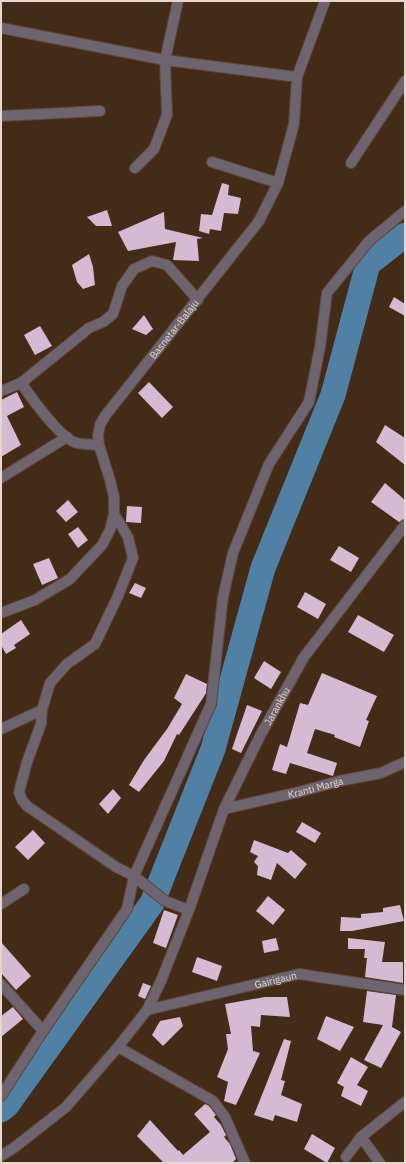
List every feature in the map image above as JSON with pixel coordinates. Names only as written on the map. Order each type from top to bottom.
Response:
[{"type":"street","points":[[135,168],[154,150],[167,115],[165,60],[178,1]]},
{"type":"street","name":"Basnetar-Balaju","points":[[1,613],[35,600],[70,579],[102,545],[110,530],[114,514],[113,491],[99,445],[98,435],[100,425],[105,416],[143,370],[164,340],[198,300],[259,221],[278,183],[294,124],[297,77],[325,1]]},
{"type":"street","points":[[1,28],[165,60],[297,77]]},
{"type":"street","points":[[351,163],[405,81]]},
{"type":"street","points":[[1,116],[100,111]]},
{"type":"street","points":[[212,162],[278,183]]},
{"type":"street","points":[[1,1096],[43,1031],[127,909],[134,876],[212,704],[223,597],[233,553],[269,464],[309,402],[320,347],[327,293],[369,241],[405,211]]},
{"type":"street","points":[[1,391],[21,383],[89,328],[103,322],[113,314],[122,286],[134,269],[152,261],[167,265],[198,300]]},
{"type":"street","points":[[21,383],[52,423],[67,437],[76,443],[99,445]]},
{"type":"street","points":[[1,478],[67,437]]},
{"type":"street","points":[[114,514],[128,537],[133,558],[118,596],[95,644],[66,664],[50,683],[42,710],[41,724],[27,762],[19,792],[22,800],[27,806],[116,867],[134,876],[165,901],[189,910]]},
{"type":"street","name":"Jarankhu","points":[[1,1156],[15,1147],[66,1107],[118,1047],[147,1010],[161,981],[189,910],[224,809],[261,734],[304,657],[405,525]]},
{"type":"street","points":[[1,729],[42,710]]},
{"type":"street","name":"Kranti Marga","points":[[224,809],[300,792],[339,781],[381,773],[405,762]]},
{"type":"street","points":[[1,904],[24,889]]},
{"type":"street","name":"Gairigaun","points":[[147,1010],[299,974],[405,990]]},
{"type":"street","points":[[1,984],[43,1031]]},
{"type":"street","points":[[118,1047],[213,1102],[225,1117],[245,1163]]},
{"type":"street","points":[[346,1157],[361,1137],[405,1102]]},
{"type":"street","points":[[361,1137],[380,1163]]},
{"type":"building","points":[[222,183],[229,185],[228,195],[241,198],[238,214],[224,213],[221,231],[210,229],[209,234],[199,231],[201,214],[212,215]]},
{"type":"building","points":[[107,210],[112,226],[96,226],[87,217]]},
{"type":"building","points":[[164,212],[165,229],[203,238],[197,239],[199,261],[173,260],[176,242],[128,251],[118,232]]},
{"type":"building","points":[[89,254],[93,267],[95,285],[83,289],[77,282],[72,265]]},
{"type":"building","points":[[394,297],[405,304],[405,316],[389,307]]},
{"type":"building","points":[[144,315],[153,329],[146,335],[132,329]]},
{"type":"building","points":[[40,326],[52,346],[35,355],[24,335]]},
{"type":"building","points":[[149,382],[173,407],[162,418],[138,393]]},
{"type":"building","points":[[17,392],[24,407],[7,416],[21,445],[1,457],[1,400]]},
{"type":"building","points":[[385,425],[405,438],[405,465],[376,442]]},
{"type":"building","points":[[385,483],[405,500],[405,519],[399,522],[371,502]]},
{"type":"building","points":[[68,500],[78,512],[66,522],[56,511]]},
{"type":"building","points":[[127,506],[142,507],[141,523],[126,522]]},
{"type":"building","points":[[78,527],[88,540],[78,548],[68,534]]},
{"type":"building","points":[[339,546],[359,558],[351,572],[330,560]]},
{"type":"building","points":[[49,558],[58,578],[42,585],[33,564]]},
{"type":"building","points":[[135,583],[146,588],[141,598],[129,593]]},
{"type":"building","points":[[305,592],[326,604],[318,619],[297,607]]},
{"type":"building","points":[[358,615],[394,635],[384,652],[348,632]]},
{"type":"building","points":[[21,620],[30,634],[14,645],[16,648],[6,654],[1,645],[1,634]]},
{"type":"building","points":[[264,661],[281,672],[271,689],[254,678]]},
{"type":"building","points":[[322,673],[377,696],[366,720],[369,721],[360,747],[334,737],[335,735],[315,729],[307,753],[337,763],[333,776],[290,763],[286,774],[272,770],[280,744],[287,747],[300,703],[308,705]]},
{"type":"building","points":[[186,674],[207,684],[206,693],[179,735],[177,734],[164,761],[139,792],[129,785],[182,704],[174,698]]},
{"type":"building","points":[[247,705],[262,711],[241,753],[232,749]]},
{"type":"building","points":[[113,789],[121,798],[108,814],[99,804]]},
{"type":"building","points":[[302,822],[321,833],[315,843],[296,832]]},
{"type":"building","points":[[33,830],[45,843],[28,860],[15,847]]},
{"type":"building","points":[[254,840],[288,853],[291,850],[307,864],[295,879],[277,863],[271,880],[257,875],[258,866],[254,862],[258,856],[250,852]]},
{"type":"building","points":[[268,896],[285,910],[273,925],[256,911]]},
{"type":"building","points":[[400,905],[404,921],[352,931],[340,931],[341,917],[361,918],[361,914],[383,912],[383,908]]},
{"type":"building","points":[[164,910],[178,915],[166,948],[153,943]]},
{"type":"building","points":[[276,938],[279,950],[264,953],[262,941]]},
{"type":"building","points":[[348,938],[385,942],[382,962],[403,962],[403,983],[365,977],[367,958],[364,958],[365,949],[348,949]]},
{"type":"building","points":[[1,942],[31,976],[16,990],[1,973]]},
{"type":"building","points":[[197,957],[222,966],[217,981],[192,972]]},
{"type":"building","points":[[143,983],[151,986],[145,999],[138,996]]},
{"type":"building","points":[[367,991],[396,995],[392,1027],[401,1032],[381,1068],[364,1060],[383,1025],[363,1022]]},
{"type":"building","points":[[265,997],[287,997],[290,1017],[261,1015],[260,1027],[251,1026],[253,1051],[260,1053],[236,1105],[224,1101],[228,1082],[217,1077],[228,1049],[226,1034],[231,1034],[225,1004]]},
{"type":"building","points":[[13,1007],[23,1019],[1,1037],[1,1016]]},
{"type":"building","points":[[326,1016],[354,1027],[340,1051],[317,1039]]},
{"type":"building","points":[[180,1017],[183,1026],[163,1046],[152,1035],[160,1021]]},
{"type":"building","points":[[284,1039],[291,1041],[281,1080],[285,1081],[281,1095],[302,1104],[297,1122],[275,1115],[273,1121],[254,1115]]},
{"type":"building","points":[[351,1057],[368,1067],[357,1085],[368,1091],[361,1106],[341,1096],[344,1087],[337,1083]]},
{"type":"building","points":[[205,1104],[209,1106],[216,1115],[214,1117],[221,1125],[226,1135],[224,1137],[230,1144],[236,1159],[232,1163],[164,1163],[137,1136],[150,1120],[183,1155],[210,1132],[194,1114]]},
{"type":"building","points":[[312,1134],[335,1148],[327,1163],[304,1149]]},
{"type":"waterway","points":[[1,1110],[7,1105],[152,903],[213,749],[263,568],[333,395],[368,264],[405,235]]}]
